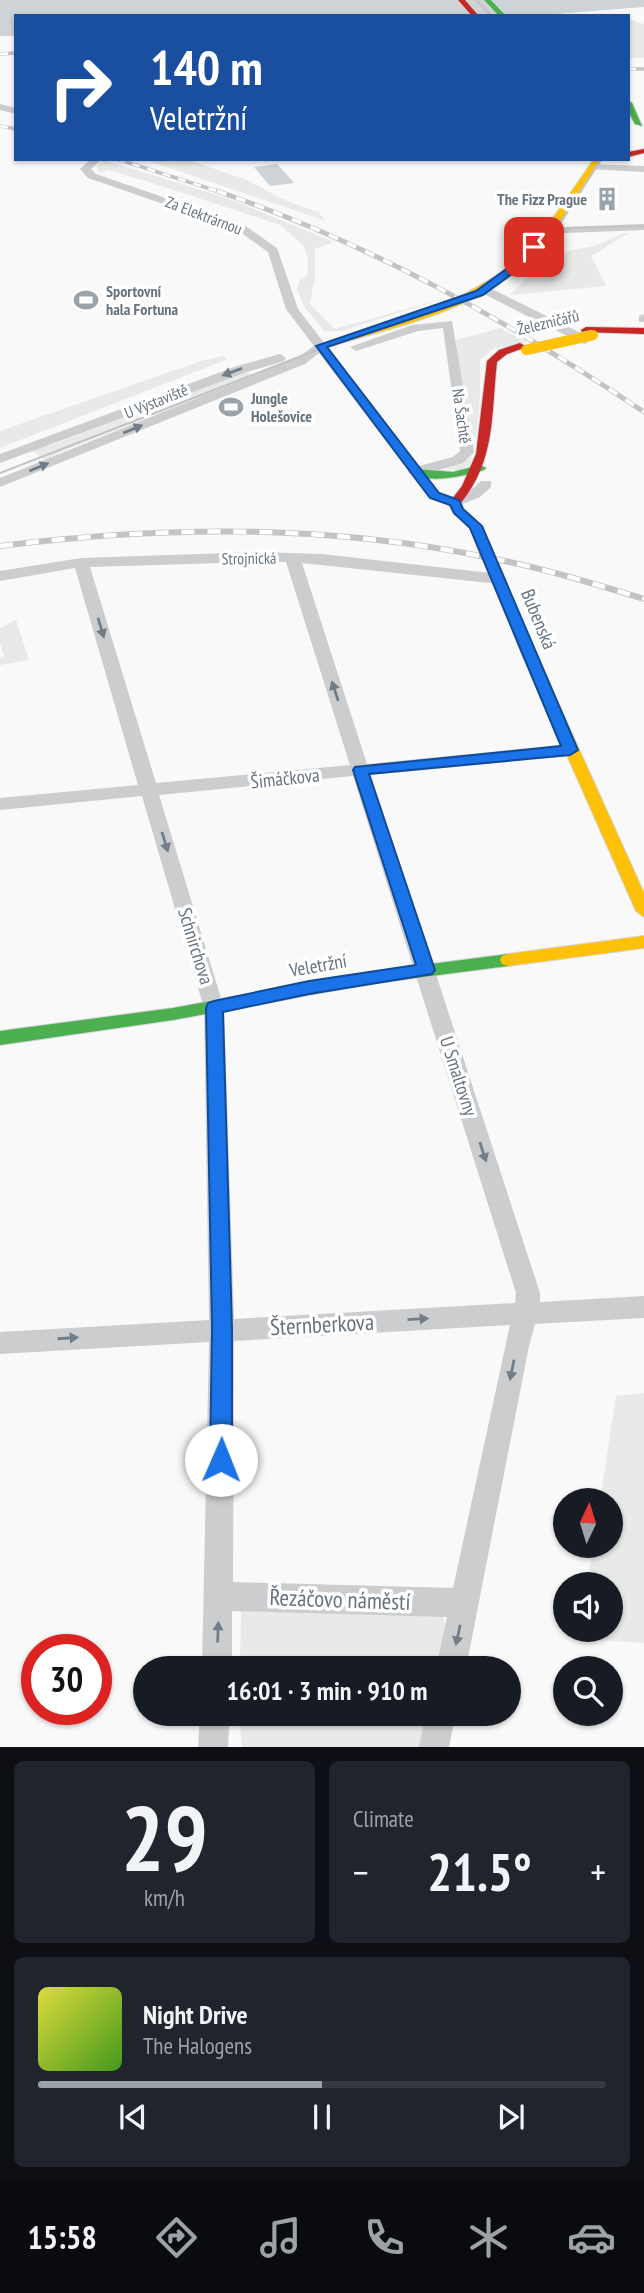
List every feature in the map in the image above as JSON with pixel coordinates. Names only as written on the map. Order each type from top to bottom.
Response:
[{"type":"main road","points":[[461,0],[474,14]]},
{"type":"main road","points":[[487,0],[501,14]]},
{"type":"main road","points":[[630,106],[638,118],[636,132]]},
{"type":"main road","name":"U Výstaviště","points":[[321,346],[486,290],[523,261],[564,211],[595,164]]},
{"type":"main road","name":"Železničářů","points":[[455,503],[470,488],[481,464],[491,363],[498,356],[523,348],[644,322]]},
{"type":"main road","points":[[415,472],[453,475],[481,464]]},
{"type":"main road","name":"Železničářů","points":[[475,526],[486,484],[481,464]]},
{"type":"main road","name":"Bubenská","points":[[455,503],[458,511],[475,526],[570,750],[644,911]]},
{"type":"main road","name":"Veletržní","points":[[0,1038],[214,1008],[296,990],[426,970],[644,942]]},
{"type":"street","name":"Za Elektrárnou","points":[[94,161],[85,167],[92,176],[219,218],[257,237],[273,250],[292,309],[321,346]]},
{"type":"street","points":[[595,164],[644,169]]},
{"type":"street","points":[[564,211],[572,219],[604,228]]},
{"type":"street","points":[[542,237],[564,230],[644,227]]},
{"type":"street","points":[[486,290],[593,334]]},
{"type":"street","name":"Na Šachtě","points":[[356,348],[416,328],[448,324],[467,452],[458,460],[415,472]]},
{"type":"street","name":"U Výstaviště","points":[[0,459],[242,369],[321,346]]},
{"type":"street","name":"U Výstaviště","points":[[0,483],[302,361],[321,346]]},
{"type":"street","name":"Bubenská","points":[[321,346],[415,472],[435,495],[455,503]]},
{"type":"street","points":[[455,503],[475,494],[486,484]]},
{"type":"street","name":"Strojnická","points":[[0,576],[37,568],[82,563],[292,557],[499,579]]},
{"type":"street","name":"U Smaltovny","points":[[292,557],[528,1293],[526,1314],[516,1346],[466,1603]]},
{"type":"street","name":"Schnirchova","points":[[82,563],[214,1008],[222,1329],[220,1596]]},
{"type":"street","name":"Šimáčkova","points":[[0,804],[570,750]]},
{"type":"street","name":"Šternberkova","points":[[0,1342],[644,1307]]},
{"type":"street","points":[[218,1656],[220,1596]]},
{"type":"street","name":"Řezáčovo náměstí","points":[[220,1596],[466,1603]]},
{"type":"street","points":[[454,1656],[466,1603]]},
{"type":"street","points":[[213,1747],[214,1726]]},
{"type":"street","points":[[434,1747],[438,1726]]},
{"type":"shaded area","points":[[0,0],[644,0],[644,7],[555,14],[14,14],[14,36],[0,36]]},
{"type":"shaded area","points":[[630,20],[644,24],[644,58],[630,58]]},
{"type":"shaded area","points":[[107,161],[227,198],[334,242],[315,249],[315,276],[310,304],[335,329],[445,298],[342,331],[324,331],[305,308],[297,290],[300,279],[307,276],[308,260],[304,246],[280,225],[108,170],[100,173],[96,166]]},
{"type":"shaded area","points":[[149,161],[192,161],[247,180],[282,199],[318,212],[326,221]]},
{"type":"shaded area","points":[[277,164],[294,183],[270,186],[254,167]]},
{"type":"shaded area","points":[[629,233],[591,256],[606,286],[510,295],[534,271],[571,250],[595,246]]},
{"type":"shaded area","points":[[500,328],[527,342],[493,349],[480,360],[479,413],[470,465],[459,470],[445,469],[471,457],[471,441],[453,341]]},
{"type":"shaded area","points":[[223,356],[228,359],[0,448],[0,431],[201,361]]},
{"type":"shaded area","points":[[243,371],[255,376],[46,460],[30,450],[52,445]]},
{"type":"shaded area","points":[[16,620],[29,660],[0,665],[0,658],[4,656],[0,643],[0,628]]},
{"type":"shaded area","points":[[644,1393],[644,1643],[623,1642],[623,1572],[589,1572],[591,1558],[623,1558],[623,1488],[602,1488],[616,1396]]},
{"type":"shaded area","points":[[241,1611],[442,1614],[445,1624],[440,1656],[240,1656]]},
{"type":"shaded area","points":[[240,1726],[428,1726],[424,1747],[242,1747]]},
{"type":"tram line","points":[[476,0],[490,14]]},
{"type":"tram line","points":[[552,232],[600,161]]},
{"type":"tram line","points":[[552,232],[572,228],[644,226]]},
{"type":"tram line","points":[[0,473],[322,348],[487,292],[531,257],[552,232]]},
{"type":"railway","points":[[0,54],[14,53]]},
{"type":"railway","points":[[630,69],[644,69]]},
{"type":"railway","points":[[0,126],[14,129]]},
{"type":"railway","points":[[123,161],[219,192]]},
{"type":"railway","points":[[219,192],[223,193]]},
{"type":"railway","points":[[219,192],[330,235],[384,260],[491,316],[644,412]]},
{"type":"railway","points":[[0,546],[61,539],[183,532],[304,534],[425,546],[505,561],[644,599]]},
{"type":"traffic: fast","points":[[487,0],[501,14]]},
{"type":"traffic: fast","points":[[630,107],[639,124]]},
{"type":"traffic: fast","points":[[415,472],[453,475],[480,468]]},
{"type":"traffic: fast","points":[[0,1038],[173,1014],[369,978],[508,960]]},
{"type":"traffic: slow","points":[[321,346],[434,311],[488,287],[512,271],[542,240],[597,161]]},
{"type":"traffic: slow","points":[[526,350],[593,335]]},
{"type":"traffic: slow","points":[[529,654],[644,911]]},
{"type":"traffic: slow","points":[[508,960],[644,942]]},
{"type":"traffic: jam","points":[[461,0],[474,14]]},
{"type":"traffic: jam","points":[[630,154],[644,151]]},
{"type":"traffic: jam","points":[[586,330],[644,331]]},
{"type":"traffic: jam","points":[[520,346],[503,352],[492,361],[482,454],[477,471],[455,503],[458,511],[476,526],[529,654]]},
{"type":"place","name":"The Fizz Prague","points":[[607,199]]},
{"type":"place","name":"Sportovní hala Fortuna","points":[[86,300]]},
{"type":"place","name":"Jungle Holešovice","points":[[231,407]]},
{"type":"route","points":[[221,1460],[222,1329],[217,1030],[214,1008],[258,997],[426,970],[361,770],[570,750],[475,526],[458,511],[455,503],[435,495],[415,472],[321,346],[486,290],[523,261],[534,247]]}]
